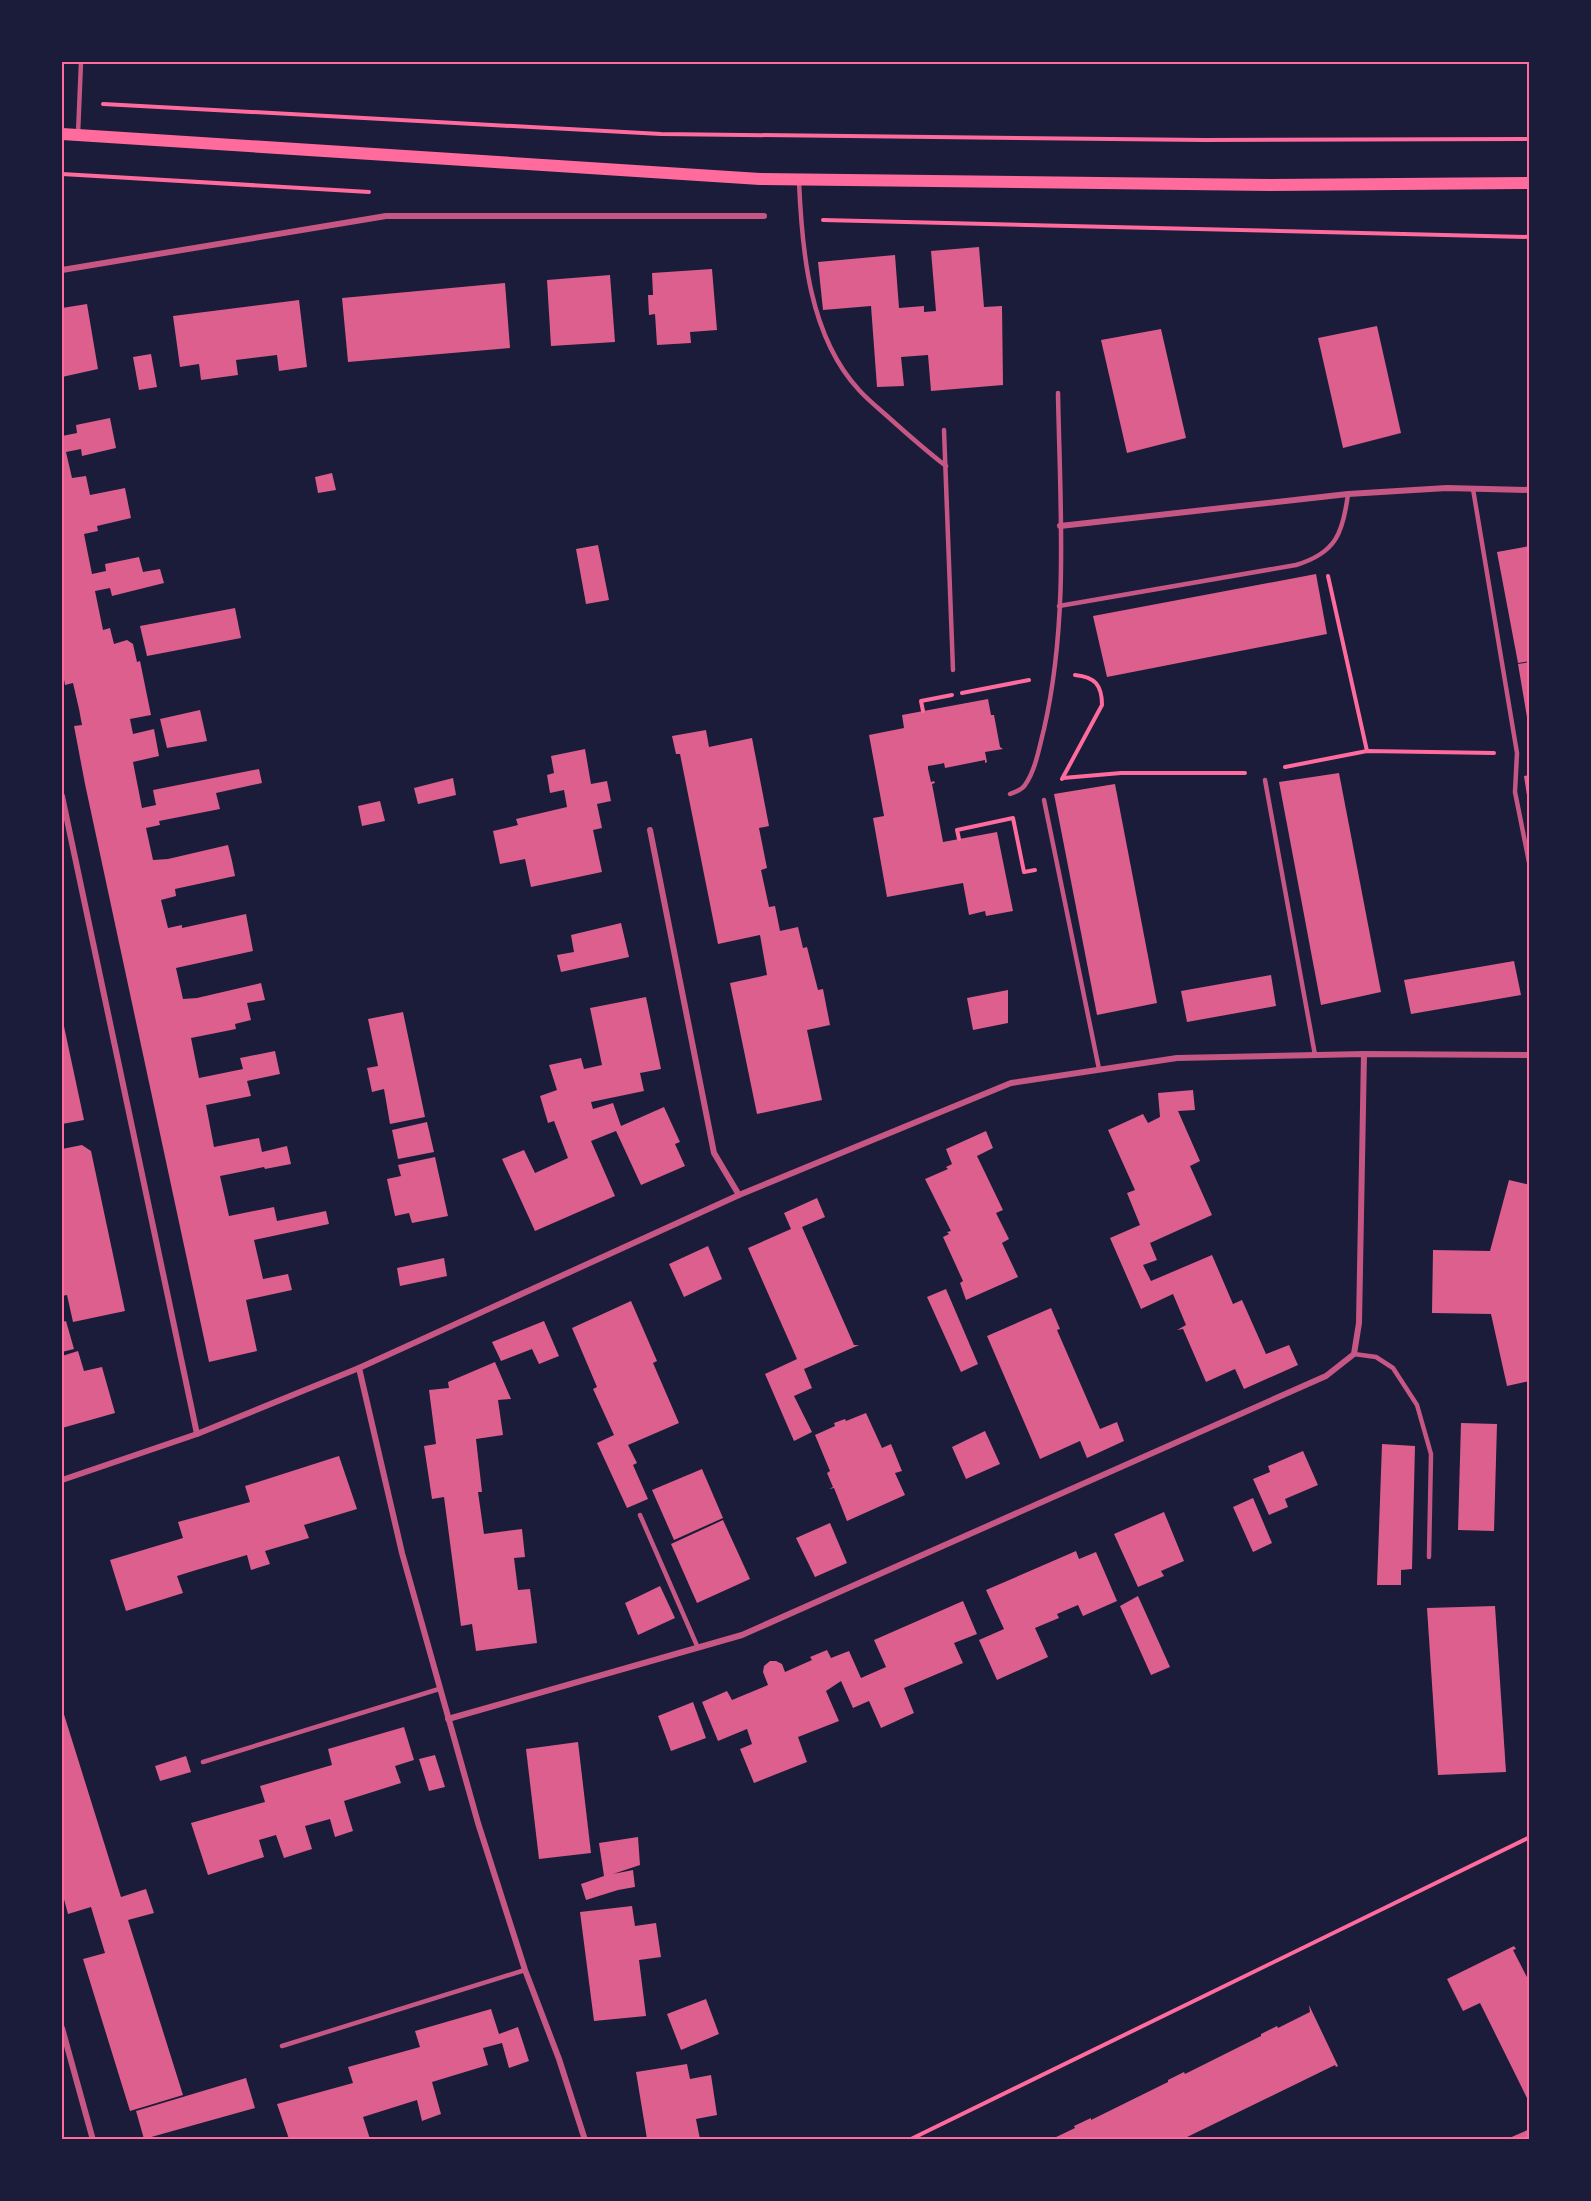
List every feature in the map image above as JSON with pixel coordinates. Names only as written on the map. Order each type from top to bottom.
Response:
[{"type":"main road","points":[[62,134],[760,179],[1270,185],[1530,183]]},
{"type":"street","points":[[62,270],[386,216],[764,216]]},
{"type":"street","points":[[1060,526],[1348,494],[1447,488],[1530,490]]},
{"type":"street","points":[[62,796],[197,1434]]},
{"type":"street","points":[[650,830],[714,1154],[739,1195]]},
{"type":"street","points":[[448,1719],[742,1635],[1326,1376],[1354,1354],[1359,1323],[1365,1054]]},
{"type":"street","points":[[62,1480],[197,1434],[359,1368],[739,1195],[1011,1083],[1177,1058],[1365,1054],[1530,1055]]},
{"type":"street","points":[[359,1368],[402,1553],[478,1823],[525,1970],[559,2059],[585,2139]]},
{"type":"street","points":[[62,2028],[93,2139]]},
{"type":"lane","points":[[78,134],[81,62]]},
{"type":"lane","points":[[799,179],[807,274],[821,323],[835,355],[858,390],[946,466]]},
{"type":"lane","points":[[1010,794],[1024,787],[1034,768],[1049,704],[1053,674],[1059,606],[1059,393]]},
{"type":"lane","points":[[944,430],[953,670]]},
{"type":"lane","points":[[1473,489],[1517,753],[1515,792],[1530,867]]},
{"type":"lane","points":[[1059,606],[1296,565],[1313,560],[1323,554],[1338,537],[1344,521],[1348,494]]},
{"type":"lane","points":[[1265,780],[1315,1055]]},
{"type":"lane","points":[[1044,800],[1099,1069]]},
{"type":"lane","points":[[1354,1354],[1376,1357],[1393,1368],[1416,1406],[1431,1454],[1429,1557]]},
{"type":"lane","points":[[640,1515],[698,1648]]},
{"type":"lane","points":[[203,1762],[439,1689]]},
{"type":"lane","points":[[282,2046],[525,1970]]},
{"type":"path","points":[[79,102],[661,134],[1205,140],[1530,140]]},
{"type":"path","points":[[1323,554],[1367,751]]},
{"type":"path","points":[[923,711],[921,701],[1053,674],[1086,676],[1095,682],[1102,691],[1102,705],[1063,778],[1044,800]]},
{"type":"path","points":[[1278,769],[1367,751],[1517,753]]},
{"type":"path","points":[[1063,778],[1121,773],[1256,773]]},
{"type":"path","points":[[959,839],[957,830],[1013,818],[1024,872],[1057,866]]},
{"type":"path","points":[[909,2139],[1530,1837]]},
{"type":"building","points":[[979,247],[984,307],[1002,306],[1003,385],[931,391],[928,355],[901,357],[904,386],[877,387],[871,306],[823,310],[818,262],[895,255],[899,308],[924,306],[924,312],[936,311],[931,251]]},
{"type":"building","points":[[712,269],[717,330],[690,332],[691,343],[657,345],[655,314],[649,315],[648,295],[653,295],[652,273]]},
{"type":"building","points":[[610,275],[615,342],[551,346],[547,280]]},
{"type":"building","points":[[505,283],[510,348],[348,362],[342,298]]},
{"type":"building","points":[[299,300],[307,367],[279,371],[277,355],[236,360],[238,375],[201,380],[199,364],[180,367],[173,316]]},
{"type":"building","points":[[87,304],[98,369],[62,377],[62,308]]},
{"type":"building","points":[[1377,326],[1401,433],[1343,448],[1318,338]]},
{"type":"building","points":[[1161,329],[1186,438],[1127,453],[1101,340]]},
{"type":"building","points":[[151,354],[157,387],[139,390],[133,357]]},
{"type":"building","points":[[110,418],[116,448],[82,456],[81,449],[66,452],[72,478],[86,476],[90,495],[125,488],[131,518],[97,526],[98,531],[84,534],[92,574],[106,571],[105,564],[139,557],[143,572],[160,569],[164,583],[112,596],[110,588],[95,591],[103,630],[110,628],[114,644],[127,640],[133,644],[137,662],[140,661],[151,715],[130,719],[133,734],[154,729],[159,756],[133,762],[142,808],[156,805],[153,790],[259,769],[262,783],[216,793],[220,809],[159,821],[160,825],[146,828],[153,860],[168,859],[228,845],[232,861],[235,876],[175,889],[176,896],[161,900],[168,928],[182,925],[182,928],[246,914],[253,951],[176,968],[183,999],[197,998],[261,983],[265,1000],[247,1003],[251,1020],[235,1024],[236,1029],[191,1038],[199,1078],[243,1069],[240,1058],[275,1051],[280,1074],[247,1081],[251,1096],[206,1105],[214,1147],[259,1138],[262,1152],[287,1146],[291,1164],[220,1176],[229,1216],[274,1207],[277,1221],[326,1211],[329,1224],[254,1240],[263,1279],[288,1274],[292,1290],[246,1300],[257,1351],[209,1362],[85,784],[74,726],[82,725],[79,709],[73,683],[65,685],[62,668],[62,436],[77,433],[76,425]]},
{"type":"building","points":[[332,473],[336,490],[318,493],[315,477]]},
{"type":"building","points":[[598,545],[609,600],[586,604],[576,549]]},
{"type":"building","points":[[1530,546],[1530,661],[1518,663],[1497,552]]},
{"type":"building","points":[[1316,574],[1327,634],[1107,677],[1093,616]]},
{"type":"building","points":[[235,608],[241,638],[147,656],[140,626]]},
{"type":"building","points":[[1530,662],[1530,723],[1528,723],[1518,664]]},
{"type":"building","points":[[988,699],[991,715],[994,715],[1000,747],[1003,749],[985,752],[987,762],[985,763],[985,760],[945,768],[944,763],[928,766],[928,769],[931,782],[935,783],[932,784],[943,842],[997,832],[1013,911],[986,916],[985,911],[969,915],[963,883],[887,897],[873,818],[884,816],[869,735],[904,728],[902,715]]},
{"type":"building","points":[[200,710],[207,741],[167,748],[160,719]]},
{"type":"building","points":[[706,730],[709,747],[752,738],[769,826],[759,828],[767,868],[761,870],[769,907],[775,906],[780,931],[798,927],[803,948],[807,947],[818,990],[823,989],[830,1025],[807,1030],[822,1100],[757,1114],[730,983],[767,975],[760,935],[718,944],[680,754],[676,754],[672,736]]},
{"type":"building","points":[[585,749],[591,784],[607,781],[611,801],[597,804],[602,828],[593,830],[602,872],[531,887],[525,859],[500,864],[493,831],[518,825],[516,819],[567,807],[564,790],[550,793],[547,775],[554,773],[551,756]]},
{"type":"building","points":[[1339,773],[1381,992],[1321,1005],[1279,782]]},
{"type":"building","points":[[1530,775],[1530,802],[1528,802],[1524,776]]},
{"type":"building","points":[[453,778],[456,795],[418,804],[414,788]]},
{"type":"building","points":[[1115,784],[1157,1003],[1097,1015],[1054,794]]},
{"type":"building","points":[[380,801],[385,821],[362,826],[358,806]]},
{"type":"building","points":[[621,923],[629,957],[561,972],[557,955],[574,952],[571,935]]},
{"type":"building","points":[[1514,961],[1521,995],[1411,1014],[1404,980]]},
{"type":"building","points":[[1271,975],[1276,1006],[1187,1022],[1181,991]]},
{"type":"building","points":[[1008,990],[1008,1023],[973,1030],[967,998]]},
{"type":"building","points":[[646,997],[661,1069],[640,1073],[644,1091],[591,1102],[593,1109],[613,1103],[621,1126],[664,1107],[680,1142],[675,1144],[685,1166],[641,1185],[616,1131],[591,1141],[615,1196],[535,1231],[502,1159],[524,1150],[535,1173],[568,1158],[554,1121],[548,1123],[540,1096],[557,1090],[549,1065],[581,1058],[584,1069],[602,1065],[590,1008]]},
{"type":"building","points":[[403,1012],[425,1117],[390,1124],[384,1089],[372,1092],[367,1068],[378,1066],[368,1019]]},
{"type":"building","points":[[62,1017],[84,1120],[62,1124]]},
{"type":"building","points":[[1193,1090],[1195,1110],[1178,1111],[1200,1161],[1190,1166],[1212,1215],[1150,1243],[1157,1260],[1143,1265],[1151,1281],[1212,1255],[1233,1304],[1242,1300],[1266,1354],[1289,1345],[1298,1365],[1244,1389],[1235,1369],[1206,1382],[1183,1329],[1177,1330],[1186,1325],[1173,1294],[1141,1309],[1110,1238],[1140,1225],[1127,1193],[1135,1190],[1108,1130],[1143,1114],[1148,1123],[1160,1117],[1158,1093]]},
{"type":"building","points":[[427,1122],[434,1152],[398,1159],[392,1130]]},
{"type":"building","points":[[986,1131],[993,1148],[977,1156],[1003,1210],[996,1213],[1009,1239],[1002,1243],[1018,1277],[966,1300],[960,1283],[963,1281],[943,1237],[951,1231],[925,1179],[948,1169],[946,1167],[952,1164],[946,1149]]},
{"type":"building","points":[[82,1145],[91,1151],[125,1311],[73,1322],[67,1295],[62,1296],[62,1149]]},
{"type":"building","points":[[435,1157],[448,1216],[412,1223],[409,1213],[395,1216],[387,1179],[401,1176],[398,1165]]},
{"type":"building","points":[[1509,1180],[1530,1185],[1530,1381],[1507,1386],[1491,1314],[1432,1313],[1433,1250],[1490,1251]]},
{"type":"building","points":[[817,1198],[825,1217],[802,1227],[854,1345],[859,1345],[804,1369],[812,1388],[794,1396],[812,1432],[794,1441],[765,1374],[797,1359],[748,1248],[791,1229],[784,1213]]},
{"type":"building","points":[[708,1246],[722,1279],[684,1297],[669,1264]]},
{"type":"building","points":[[444,1258],[447,1276],[400,1286],[397,1268]]},
{"type":"building","points":[[946,1289],[978,1364],[961,1372],[927,1297]]},
{"type":"building","points":[[631,1301],[657,1361],[653,1363],[679,1423],[628,1445],[637,1463],[633,1465],[648,1499],[627,1508],[597,1443],[614,1435],[593,1389],[597,1387],[572,1328]]},
{"type":"building","points":[[1051,1308],[1060,1329],[1057,1330],[1100,1429],[1117,1422],[1124,1441],[1087,1458],[1080,1441],[1040,1459],[987,1336]]},
{"type":"building","points":[[66,1321],[74,1349],[62,1352],[62,1322]]},
{"type":"building","points":[[544,1321],[559,1356],[539,1364],[532,1349],[501,1361],[492,1342]]},
{"type":"building","points":[[78,1351],[84,1371],[102,1367],[115,1413],[62,1428],[62,1356]]},
{"type":"building","points":[[495,1362],[511,1399],[498,1400],[503,1435],[476,1439],[482,1492],[478,1492],[484,1534],[522,1529],[525,1557],[514,1558],[518,1590],[530,1589],[537,1643],[476,1651],[472,1624],[461,1626],[444,1497],[432,1499],[424,1446],[436,1444],[429,1390],[449,1388],[448,1382]]},
{"type":"building","points":[[866,1413],[882,1448],[891,1444],[902,1471],[895,1473],[905,1495],[847,1521],[834,1488],[829,1489],[833,1487],[827,1473],[830,1471],[815,1435],[835,1426],[834,1423]]},
{"type":"building","points":[[1461,1423],[1497,1424],[1494,1531],[1458,1530]]},
{"type":"building","points":[[985,1431],[1000,1464],[966,1479],[952,1447]]},
{"type":"building","points":[[1382,1444],[1415,1446],[1412,1569],[1401,1570],[1401,1585],[1377,1585]]},
{"type":"building","points":[[1303,1451],[1318,1485],[1285,1499],[1288,1507],[1269,1515],[1253,1479],[1270,1472],[1268,1466]]},
{"type":"building","points":[[339,1456],[357,1509],[304,1525],[309,1538],[265,1551],[270,1564],[251,1570],[247,1555],[177,1576],[183,1593],[126,1611],[110,1560],[183,1538],[178,1522],[250,1502],[245,1486]]},
{"type":"building","points":[[702,1469],[723,1518],[674,1540],[652,1490]]},
{"type":"building","points":[[1253,1498],[1272,1543],[1253,1552],[1233,1507]]},
{"type":"building","points":[[1164,1512],[1184,1561],[1161,1571],[1164,1576],[1138,1587],[1114,1534]]},
{"type":"building","points":[[723,1520],[750,1579],[697,1603],[671,1544]]},
{"type":"building","points":[[830,1523],[847,1563],[815,1577],[796,1538]]},
{"type":"building","points":[[1076,1551],[1079,1559],[1096,1552],[1117,1601],[1083,1616],[1078,1605],[1057,1614],[1059,1618],[1035,1628],[1048,1657],[997,1680],[979,1640],[1004,1629],[986,1590]]},
{"type":"building","points":[[660,1586],[675,1618],[638,1635],[625,1603]]},
{"type":"building","points":[[1138,1596],[1170,1667],[1151,1675],[1120,1606]]},
{"type":"building","points":[[963,1601],[977,1634],[954,1643],[963,1663],[904,1688],[914,1713],[881,1728],[869,1701],[853,1708],[841,1681],[826,1691],[839,1721],[798,1737],[807,1762],[754,1783],[740,1749],[752,1744],[747,1729],[718,1741],[702,1702],[727,1691],[732,1700],[768,1685],[763,1672],[764,1666],[770,1661],[782,1664],[785,1672],[812,1660],[810,1657],[827,1650],[831,1658],[849,1651],[861,1678],[886,1667],[874,1640]]},
{"type":"building","points":[[1495,1606],[1506,1772],[1438,1775],[1427,1608]]},
{"type":"building","points":[[693,1702],[706,1738],[671,1751],[658,1716]]},
{"type":"building","points":[[62,1708],[121,1897],[146,1889],[154,1913],[128,1920],[183,2095],[130,2111],[83,1959],[105,1953],[91,1907],[68,1914],[62,1892]]},
{"type":"building","points":[[404,1727],[414,1760],[395,1766],[401,1783],[344,1801],[353,1831],[335,1837],[330,1819],[305,1826],[312,1849],[284,1858],[276,1835],[259,1840],[264,1857],[208,1875],[191,1823],[265,1802],[260,1786],[332,1765],[328,1749]]},
{"type":"building","points":[[578,1742],[591,1853],[539,1859],[526,1749]]},
{"type":"building","points":[[435,1755],[445,1787],[429,1791],[419,1759]]},
{"type":"building","points":[[186,1756],[191,1772],[160,1781],[155,1766]]},
{"type":"building","points":[[638,1837],[640,1865],[613,1874],[633,1870],[635,1887],[586,1900],[581,1884],[604,1876],[599,1843]]},
{"type":"building","points":[[632,1906],[635,1926],[656,1923],[661,1957],[639,1960],[646,2016],[594,2021],[580,1912]]},
{"type":"building","points":[[1514,1946],[1516,1949],[1513,1950],[1530,1983],[1530,2104],[1480,2003],[1463,2011],[1447,1979]]},
{"type":"building","points":[[706,1999],[719,2034],[681,2050],[667,2014]]},
{"type":"building","points":[[1309,2005],[1338,2066],[1335,2065],[1183,2139],[1052,2139],[1277,2026],[1278,2028],[1310,2012]]},
{"type":"building","points":[[491,2009],[499,2034],[518,2027],[529,2061],[509,2068],[502,2043],[483,2048],[488,2065],[432,2082],[441,2114],[422,2121],[417,2100],[363,2117],[370,2139],[289,2139],[277,2104],[353,2083],[348,2067],[420,2047],[415,2031]]},
{"type":"building","points":[[687,2064],[690,2079],[711,2075],[717,2115],[696,2119],[700,2139],[647,2139],[636,2072]]},
{"type":"building","points":[[246,2078],[255,2108],[144,2139],[136,2111]]},
{"type":"building","points":[[1530,2129],[1530,2139],[1507,2139]]}]
